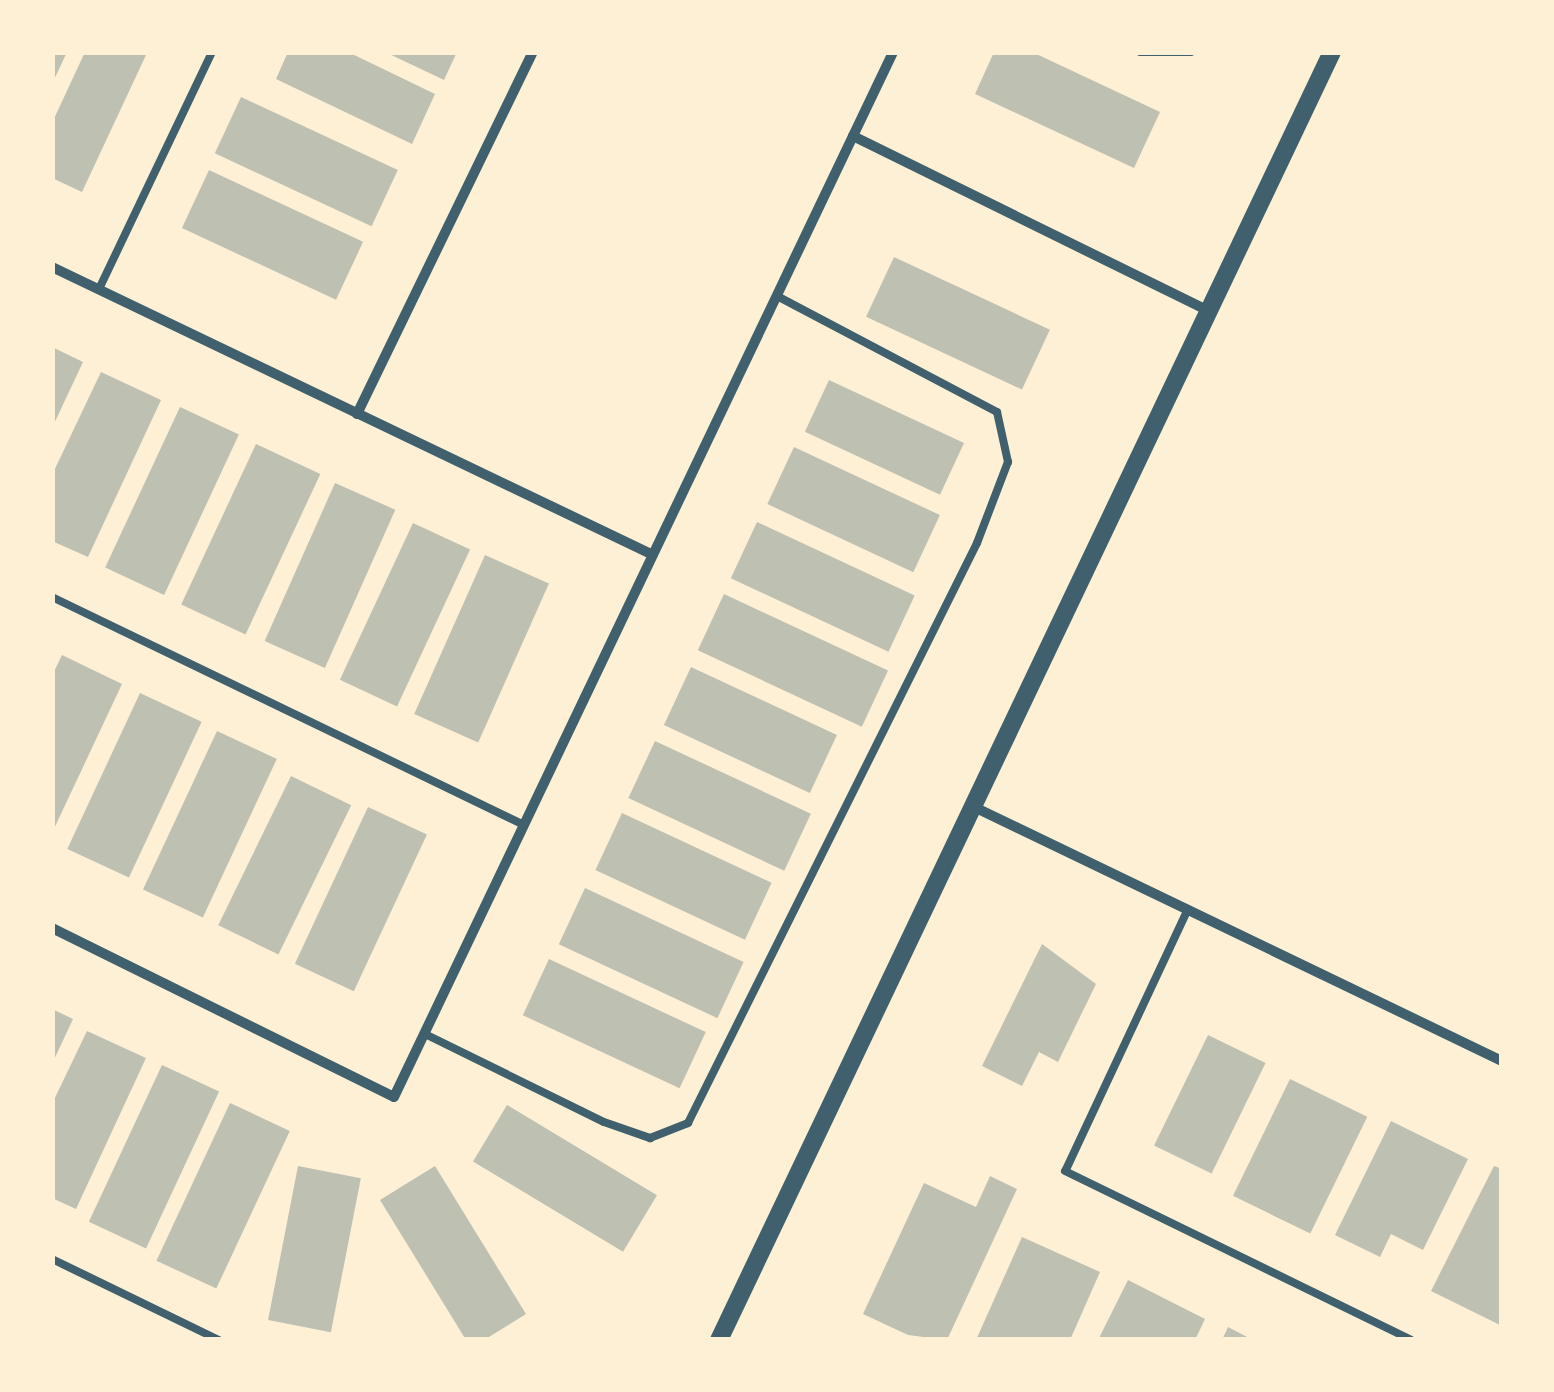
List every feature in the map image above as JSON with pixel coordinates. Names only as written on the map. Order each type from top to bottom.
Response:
[{"type":"street","points":[[356,414],[533,52]]},
{"type":"street","points":[[52,928],[394,1098],[893,52]]},
{"type":"street","points":[[721,1339],[1332,52]]},
{"type":"street","points":[[853,136],[1208,312]]},
{"type":"street","points":[[52,267],[653,555]]},
{"type":"street","points":[[972,806],[1502,1061]]},
{"type":"lane","points":[[98,290],[212,52]]},
{"type":"lane","points":[[1140,52],[1191,52]]},
{"type":"lane","points":[[425,1034],[634,1133],[650,1138],[688,1123],[977,543],[1008,462],[997,412],[777,296]]},
{"type":"lane","points":[[52,597],[524,826]]},
{"type":"lane","points":[[1188,909],[1065,1171],[1411,1340]]},
{"type":"lane","points":[[52,1259],[219,1340]]},
{"type":"building","points":[[52,52],[67,52],[52,84]]},
{"type":"building","points":[[85,52],[146,55],[82,192],[52,178],[52,123]]},
{"type":"building","points":[[288,52],[348,52],[435,94],[412,144],[276,79]]},
{"type":"building","points":[[385,52],[457,52],[444,80]]},
{"type":"building","points":[[994,52],[1032,52],[1160,112],[1134,168],[975,94]]},
{"type":"building","points":[[241,97],[398,170],[372,226],[215,153]]},
{"type":"building","points":[[209,170],[363,242],[336,300],[182,228]]},
{"type":"building","points":[[894,257],[1050,330],[1022,390],[866,317]]},
{"type":"building","points":[[52,347],[83,362],[52,428]]},
{"type":"building","points":[[101,372],[161,400],[88,557],[52,541],[52,475]]},
{"type":"building","points":[[829,380],[964,443],[940,495],[805,432]]},
{"type":"building","points":[[180,407],[239,434],[164,595],[105,567]]},
{"type":"building","points":[[256,444],[320,474],[246,634],[181,604]]},
{"type":"building","points":[[794,447],[940,515],[913,572],[767,504]]},
{"type":"building","points":[[335,483],[395,510],[325,668],[265,641]]},
{"type":"building","points":[[757,522],[915,596],[888,652],[731,578]]},
{"type":"building","points":[[413,523],[470,550],[397,706],[340,680]]},
{"type":"building","points":[[485,555],[549,583],[478,742],[414,714]]},
{"type":"building","points":[[724,594],[888,670],[862,727],[698,650]]},
{"type":"building","points":[[62,655],[122,684],[52,833],[52,676]]},
{"type":"building","points":[[691,667],[837,735],[810,793],[664,725]]},
{"type":"building","points":[[140,693],[202,722],[129,878],[67,849]]},
{"type":"building","points":[[217,731],[277,759],[203,917],[143,890]]},
{"type":"building","points":[[655,741],[811,814],[784,871],[628,798]]},
{"type":"building","points":[[291,776],[351,805],[278,955],[218,925]]},
{"type":"building","points":[[368,807],[427,834],[354,991],[295,964]]},
{"type":"building","points":[[622,813],[772,883],[745,940],[595,870]]},
{"type":"building","points":[[585,888],[744,962],[717,1018],[559,944]]},
{"type":"building","points":[[1042,944],[1096,984],[1058,1062],[1039,1052],[1022,1086],[982,1066]]},
{"type":"building","points":[[549,959],[706,1032],[680,1088],[523,1015]]},
{"type":"building","points":[[52,1009],[73,1019],[52,1064]]},
{"type":"building","points":[[87,1031],[146,1058],[76,1209],[52,1198],[52,1104]]},
{"type":"building","points":[[1208,1035],[1266,1063],[1212,1174],[1154,1146]]},
{"type":"building","points":[[162,1065],[219,1092],[146,1248],[89,1222]]},
{"type":"building","points":[[1290,1079],[1367,1117],[1310,1234],[1233,1196]]},
{"type":"building","points":[[230,1103],[290,1131],[216,1289],[156,1261]]},
{"type":"building","points":[[507,1105],[657,1195],[623,1252],[473,1162]]},
{"type":"building","points":[[1391,1121],[1468,1159],[1423,1250],[1391,1234],[1380,1257],[1335,1235]]},
{"type":"building","points":[[298,1166],[361,1178],[331,1332],[268,1320]]},
{"type":"building","points":[[435,1166],[526,1314],[484,1340],[466,1340],[380,1200]]},
{"type":"building","points":[[1494,1166],[1502,1169],[1502,1326],[1431,1291]]},
{"type":"building","points":[[990,1176],[1017,1189],[947,1340],[908,1335],[863,1314],[924,1183],[976,1207]]},
{"type":"building","points":[[1022,1237],[1100,1272],[1070,1340],[976,1340]]},
{"type":"building","points":[[1128,1280],[1205,1319],[1195,1340],[1098,1340]]},
{"type":"building","points":[[1228,1327],[1253,1340],[1222,1340]]}]
